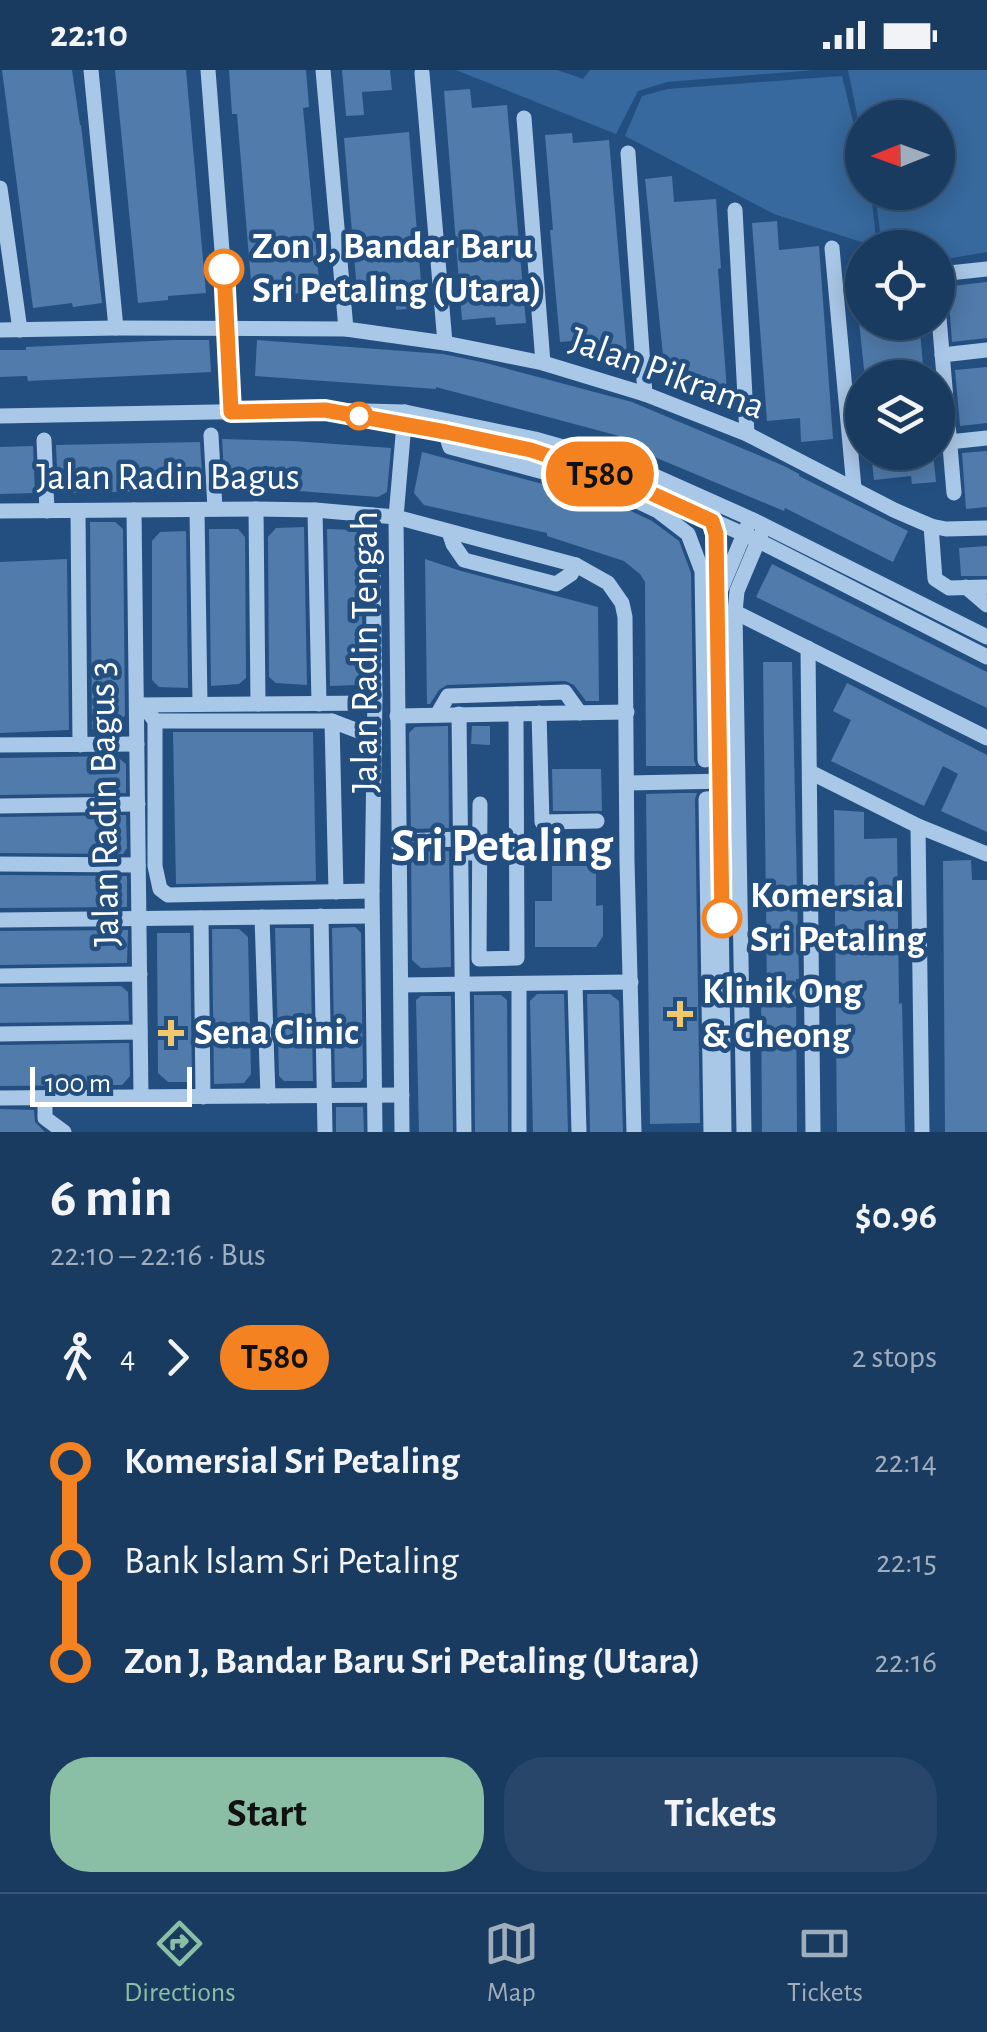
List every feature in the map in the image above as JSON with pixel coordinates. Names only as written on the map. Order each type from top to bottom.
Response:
[{"type":"street","points":[[90,70],[116,328]]},
{"type":"street","points":[[208,70],[231,412]]},
{"type":"street","points":[[323,70],[346,329]]},
{"type":"street","points":[[422,73],[445,343]]},
{"type":"street","points":[[524,118],[543,363]]},
{"type":"street","points":[[628,153],[645,394]]},
{"type":"street","points":[[0,188],[20,330]]},
{"type":"street","points":[[734,210],[747,434]]},
{"type":"street","points":[[832,248],[854,488]]},
{"type":"street","points":[[955,275],[987,268]]},
{"type":"street","name":"Jalan Pikrama","points":[[0,330],[346,329],[445,343],[543,363],[645,394],[747,434],[939,528]]},
{"type":"street","points":[[941,340],[942,360]]},
{"type":"street","points":[[942,355],[987,350]]},
{"type":"street","points":[[0,416],[325,410],[535,438],[637,468],[987,656]]},
{"type":"street","points":[[404,418],[446,432],[531,450],[631,484],[712,521],[755,530],[987,637]]},
{"type":"street","name":"Jalan Radin Tengah","points":[[402,1132],[398,716],[403,520],[398,494],[404,418]]},
{"type":"street","points":[[446,432],[450,448],[618,492],[658,511],[688,534],[702,570],[710,750],[720,789],[724,1132]]},
{"type":"street","points":[[210,435],[215,509]]},
{"type":"street","points":[[955,441],[987,438]]},
{"type":"street","points":[[44,440],[47,511]]},
{"type":"street","points":[[952,470],[954,494]]},
{"type":"street","points":[[256,509],[258,704]]},
{"type":"street","name":"Jalan Radin Bagus","points":[[0,512],[256,509],[372,515],[576,565]]},
{"type":"street","name":"Jalan Radin Bagus 3","points":[[134,510],[140,705],[137,744],[141,1097]]},
{"type":"street","points":[[197,510],[200,704]]},
{"type":"street","points":[[315,510],[318,704]]},
{"type":"street","points":[[78,511],[80,744]]},
{"type":"street","name":"Jalan Radin Tengah","points":[[372,515],[374,1132]]},
{"type":"street","points":[[710,750],[717,604],[716,534],[712,521]]},
{"type":"street","points":[[987,528],[939,528],[934,579],[949,588],[987,587]]},
{"type":"street","points":[[717,604],[721,589],[755,530]]},
{"type":"street","points":[[744,1132],[736,612],[737,591],[755,530]]},
{"type":"street","points":[[449,532],[464,560],[556,584],[571,574],[576,565],[608,582],[622,603],[634,1132]]},
{"type":"street","points":[[966,588],[987,604]]},
{"type":"street","points":[[736,612],[987,738]]},
{"type":"street","points":[[808,648],[813,1132]]},
{"type":"street","points":[[437,715],[448,696],[565,692],[580,713]]},
{"type":"street","points":[[140,705],[374,704]]},
{"type":"street","points":[[140,705],[155,721],[155,866],[160,889],[168,895],[372,891]]},
{"type":"street","points":[[398,716],[626,712]]},
{"type":"street","points":[[459,714],[464,1132]]},
{"type":"street","points":[[480,804],[479,959],[517,958],[516,714]]},
{"type":"street","points":[[540,714],[542,822],[597,821]]},
{"type":"street","points":[[155,721],[332,721],[374,737]]},
{"type":"street","points":[[332,721],[336,892]]},
{"type":"street","points":[[0,746],[137,744]]},
{"type":"street","points":[[810,772],[918,826],[987,854]]},
{"type":"street","points":[[711,1132],[706,799],[738,780]]},
{"type":"street","points":[[627,784],[720,789]]},
{"type":"street","points":[[0,806],[138,804]]},
{"type":"street","points":[[918,826],[922,1132]]},
{"type":"street","points":[[399,841],[516,854]]},
{"type":"street","points":[[0,864],[138,864]]},
{"type":"street","points":[[321,916],[325,1132]]},
{"type":"street","points":[[0,920],[372,916]]},
{"type":"street","points":[[262,917],[268,1096]]},
{"type":"street","points":[[201,918],[203,1096]]},
{"type":"street","points":[[0,976],[140,974]]},
{"type":"street","points":[[401,985],[631,982]]},
{"type":"street","points":[[575,983],[578,1132]]},
{"type":"street","points":[[519,984],[519,1132]]},
{"type":"street","points":[[0,1034],[140,1032]]},
{"type":"street","points":[[0,1098],[402,1095]]},
{"type":"street","points":[[45,1098],[45,1118],[64,1132]]},
{"type":"shaded area","points":[[456,70],[557,70],[583,79],[590,70],[814,70],[667,82],[638,91],[616,134]]},
{"type":"shaded area","points":[[848,70],[987,70],[987,252],[955,257],[955,230],[880,230],[877,210],[955,210],[955,100],[854,100]]},
{"type":"shaded area","points":[[842,76],[848,100],[845,210],[873,210],[875,230],[845,230],[845,237],[774,214],[625,136],[642,96],[668,89]]},
{"type":"building","points":[[2,70],[72,70],[102,303],[33,308]]},
{"type":"building","points":[[115,70],[186,70],[206,293],[138,303]]},
{"type":"building","points":[[229,70],[306,70],[309,107],[303,108],[320,291],[283,295],[283,302],[253,305],[237,114],[232,114]]},
{"type":"building","points":[[342,70],[390,70],[392,90],[362,92],[364,115],[346,116]]},
{"type":"building","points":[[470,89],[472,108],[507,105],[526,323],[496,325],[495,317],[462,320],[444,91]]},
{"type":"building","points":[[409,132],[423,307],[396,310],[395,300],[358,303],[344,138]]},
{"type":"building","points":[[572,133],[573,143],[609,140],[627,353],[597,355],[596,339],[560,342],[545,135]]},
{"type":"building","points":[[672,176],[674,202],[716,199],[727,391],[697,393],[696,373],[665,375],[645,179]]},
{"type":"building","points":[[777,221],[779,250],[819,246],[833,439],[801,442],[800,418],[767,421],[752,223]]},
{"type":"building","points":[[987,282],[987,338],[952,342],[955,286]]},
{"type":"building","points":[[209,340],[211,372],[28,381],[27,376],[0,377],[0,350]]},
{"type":"building","points":[[257,340],[443,354],[632,402],[784,466],[908,531],[893,562],[785,508],[784,511],[616,441],[619,436],[436,387],[255,376]]},
{"type":"building","points":[[861,340],[921,340],[923,360],[863,360]]},
{"type":"building","points":[[987,367],[987,423],[960,426],[955,370]]},
{"type":"building","points":[[222,439],[391,448],[387,492],[378,497],[225,489]]},
{"type":"building","points":[[200,442],[203,490],[58,493],[56,445]]},
{"type":"building","points":[[33,446],[35,493],[0,494],[0,447]]},
{"type":"building","points":[[987,451],[987,507],[966,509],[962,453]]},
{"type":"building","points":[[422,452],[614,503],[652,521],[679,541],[691,573],[696,766],[646,766],[645,582],[640,574],[624,561],[547,533],[424,505],[414,493]]},
{"type":"building","points":[[873,470],[935,470],[936,482],[912,484],[911,476],[874,480]]},
{"type":"building","points":[[90,522],[115,522],[123,529],[125,715],[117,728],[92,729]]},
{"type":"building","points":[[304,527],[307,685],[276,683],[269,677],[268,537],[276,528]]},
{"type":"building","points":[[209,529],[238,529],[245,537],[246,678],[239,684],[211,686]]},
{"type":"building","points":[[327,529],[355,530],[361,536],[363,678],[356,685],[330,686]]},
{"type":"building","points":[[186,531],[188,688],[159,687],[152,680],[152,541],[160,532]]},
{"type":"building","points":[[987,546],[987,576],[961,576],[959,548]]},
{"type":"building","points":[[67,559],[69,730],[0,733],[0,562]]},
{"type":"building","points":[[425,559],[598,607],[599,701],[586,701],[574,685],[565,681],[447,685],[427,704]]},
{"type":"building","points":[[772,564],[987,672],[987,708],[756,597]]},
{"type":"building","points":[[763,662],[792,662],[799,979],[797,1132],[762,1132],[761,990],[767,990]]},
{"type":"building","points":[[847,683],[987,755],[987,832],[941,811],[958,774],[943,766],[924,806],[831,761],[851,720],[833,711]]},
{"type":"building","points":[[448,726],[449,828],[411,829],[409,733],[415,727]]},
{"type":"building","points":[[472,726],[490,726],[490,745],[471,744]]},
{"type":"building","points":[[173,732],[313,732],[316,881],[176,884]]},
{"type":"building","points":[[116,756],[126,764],[126,793],[0,795],[0,758]]},
{"type":"building","points":[[552,769],[601,769],[602,811],[553,811]]},
{"type":"building","points":[[697,793],[700,1123],[650,1124],[646,794]]},
{"type":"building","points":[[834,810],[864,812],[864,839],[897,838],[905,1132],[837,1132]]},
{"type":"building","points":[[126,815],[127,848],[123,854],[0,853],[0,817]]},
{"type":"building","points":[[449,851],[451,967],[421,968],[412,960],[411,852]]},
{"type":"building","points":[[971,860],[972,880],[987,880],[987,1132],[945,1132],[943,861]]},
{"type":"building","points":[[552,866],[596,866],[596,906],[603,905],[603,936],[596,947],[535,947],[535,901],[552,901]]},
{"type":"building","points":[[0,875],[127,876],[127,907],[0,908]]},
{"type":"building","points":[[355,927],[361,933],[363,1078],[360,1082],[335,1082],[332,928]]},
{"type":"building","points":[[275,928],[310,928],[313,1081],[284,1081],[279,1076]]},
{"type":"building","points":[[212,929],[239,929],[248,937],[251,1074],[244,1083],[214,1084]]},
{"type":"building","points":[[128,930],[127,963],[0,965],[0,931]]},
{"type":"building","points":[[157,933],[190,933],[192,1082],[168,1082],[158,1073]]},
{"type":"building","points":[[121,986],[128,992],[129,1021],[0,1023],[0,987]]},
{"type":"building","points":[[537,994],[564,994],[568,1132],[533,1132],[530,1001]]},
{"type":"building","points":[[587,994],[610,994],[619,1001],[623,1132],[590,1132]]},
{"type":"building","points":[[474,995],[501,995],[507,1000],[508,1132],[475,1132]]},
{"type":"building","points":[[421,996],[451,996],[453,1132],[419,1132],[416,1000]]},
{"type":"building","points":[[129,1043],[130,1076],[122,1085],[0,1086],[0,1045]]},
{"type":"building","points":[[336,1107],[363,1107],[364,1132],[336,1132]]},
{"type":"building","points":[[0,1109],[34,1110],[35,1122],[45,1132],[0,1132]]},
{"type":"bus line","name":"T580","points":[[224,269],[231,412],[325,410],[531,450],[631,484],[712,521],[716,534],[722,918]]},
{"type":"place","name":"Zon J, Bandar Baru Sri Petaling (Utara)","points":[[224,269]]},
{"type":"place","name":"Komersial Sri Petaling","points":[[722,918]]},
{"type":"place","name":"Klinik Ong & Cheong","points":[[680,1014]]},
{"type":"place","name":"Sena Clinic","points":[[171,1033]]},
{"type":"district","name":"Sri Petaling","points":[[502,847]]}]
